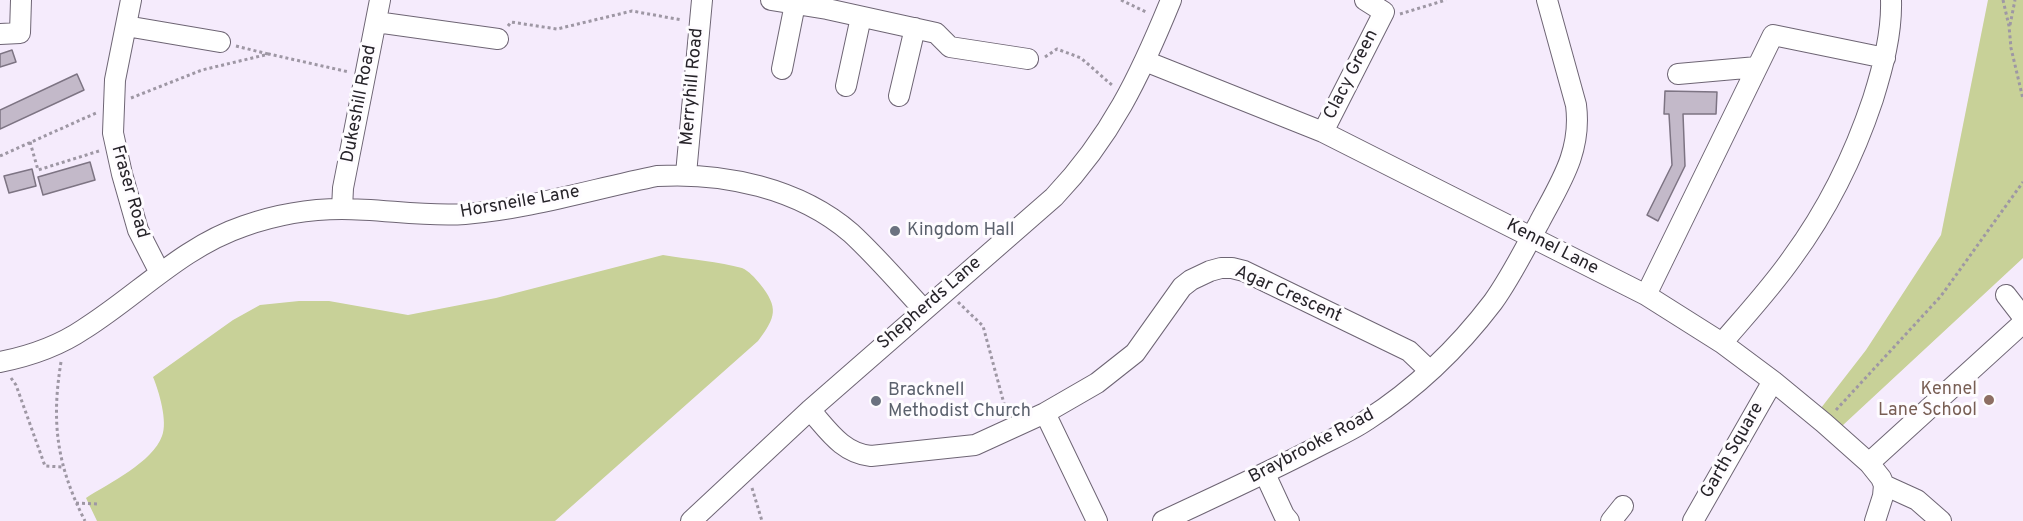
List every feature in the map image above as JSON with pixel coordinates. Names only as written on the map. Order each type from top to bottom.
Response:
[{"type":"street","points":[[0,34],[20,33],[21,0]]},
{"type":"street","name":"Fraser Road","points":[[131,0],[115,80],[113,105],[115,147],[138,230],[160,273]]},
{"type":"street","name":"Dukeshill Road","points":[[342,209],[343,188],[380,0]]},
{"type":"street","name":"Merryhill Road","points":[[686,174],[698,23],[702,0]]},
{"type":"street","points":[[771,0],[936,33],[950,47],[1028,59]]},
{"type":"street","name":"Shepherds Lane","points":[[691,521],[810,410],[1054,197],[1067,183],[1108,130],[1127,98],[1171,0]]},
{"type":"street","points":[[1365,0],[1384,12]]},
{"type":"street","name":"Braybrooke Road","points":[[1163,521],[1265,474],[1366,421],[1430,371],[1473,326],[1492,302],[1510,277],[1567,170],[1576,144],[1578,131],[1576,105],[1547,0]]},
{"type":"street","points":[[1722,343],[1792,259],[1828,203],[1856,147],[1885,58],[1891,0]]},
{"type":"street","points":[[782,69],[795,4]]},
{"type":"street","name":"Clacy Green","points":[[1323,132],[1384,12]]},
{"type":"street","points":[[846,86],[861,17]]},
{"type":"street","points":[[376,22],[498,39]]},
{"type":"street","points":[[126,26],[220,42]]},
{"type":"street","points":[[899,96],[915,28]]},
{"type":"street","points":[[1646,295],[1773,35],[1885,58]]},
{"type":"street","name":"Kennel Lane","points":[[1145,61],[1323,132],[1646,295],[1722,343],[1773,381],[1869,463],[1884,485]]},
{"type":"street","points":[[1678,74],[1757,67]]},
{"type":"street","name":"Horsneile Lane","points":[[4,369],[84,330],[202,244],[243,226],[289,214],[342,209],[425,214],[464,214],[500,210],[657,176],[686,174],[729,178],[747,183],[792,198],[820,213],[859,241],[924,310]]},
{"type":"street","name":"Agar Crescent","points":[[810,410],[844,447],[852,452],[871,456],[975,445],[1045,413],[1097,382],[1135,353],[1182,287],[1200,274],[1221,268],[1244,271],[1399,346],[1409,351],[1430,371]]},
{"type":"street","points":[[2006,295],[2023,317]]},
{"type":"street","points":[[1869,463],[2023,323]]},
{"type":"street","name":"Garth Square","points":[[1693,521],[1773,381]]},
{"type":"street","points":[[1045,413],[1097,521]]},
{"type":"street","points":[[1265,474],[1289,521]]},
{"type":"street","points":[[1875,521],[1884,485],[1917,500],[1941,521]]},
{"type":"path","points":[[1121,0],[1163,21]]},
{"type":"path","name":"Clacy Green","points":[[1384,12],[1402,14],[1446,0]]},
{"type":"path","points":[[2003,0],[2023,99]]},
{"type":"path","points":[[2009,26],[2014,0]]},
{"type":"path","points":[[498,39],[511,22],[557,29],[632,11],[698,23]]},
{"type":"path","points":[[220,42],[365,76]]},
{"type":"path","points":[[1028,59],[1047,57],[1057,49],[1081,58],[1127,98]]},
{"type":"path","points":[[124,101],[202,70],[269,54]]},
{"type":"path","points":[[0,156],[102,110]]},
{"type":"path","points":[[30,142],[38,170],[115,147]]},
{"type":"path","points":[[1824,423],[1941,296],[2023,182]]},
{"type":"path","points":[[946,291],[983,326],[1011,429]]},
{"type":"path","points":[[62,342],[56,418],[57,442],[63,468],[85,521]]},
{"type":"path","points":[[4,369],[16,385],[45,466],[63,468]]},
{"type":"path","points":[[744,472],[762,521]]},
{"type":"path","points":[[76,503],[97,504]]},
{"type":"green space","points":[[1988,0],[2023,0],[2023,258],[1842,426],[1821,408],[1866,350],[1941,235]]},
{"type":"green space","points":[[663,255],[745,269],[766,292],[772,306],[772,319],[758,341],[555,521],[97,521],[86,498],[140,463],[157,446],[164,430],[164,423],[160,398],[153,377],[233,320],[260,305],[329,301],[408,315],[496,298]]},
{"type":"building","points":[[12,50],[16,62],[0,67],[0,54]]},
{"type":"building","points":[[77,74],[84,90],[0,129],[0,110]]},
{"type":"building","points":[[1665,91],[1717,92],[1716,114],[1683,114],[1685,166],[1658,221],[1647,215],[1672,165],[1669,114],[1664,114]]},
{"type":"building","points":[[90,162],[95,180],[43,195],[38,177]]},
{"type":"building","points":[[32,169],[36,186],[9,193],[4,176]]},
{"type":"place","name":"Kingdom Hall","points":[[895,231]]},
{"type":"place","name":"Kennel Lane School","points":[[1989,400]]},
{"type":"place","name":"Bracknell Methodist Church","points":[[876,401]]}]
